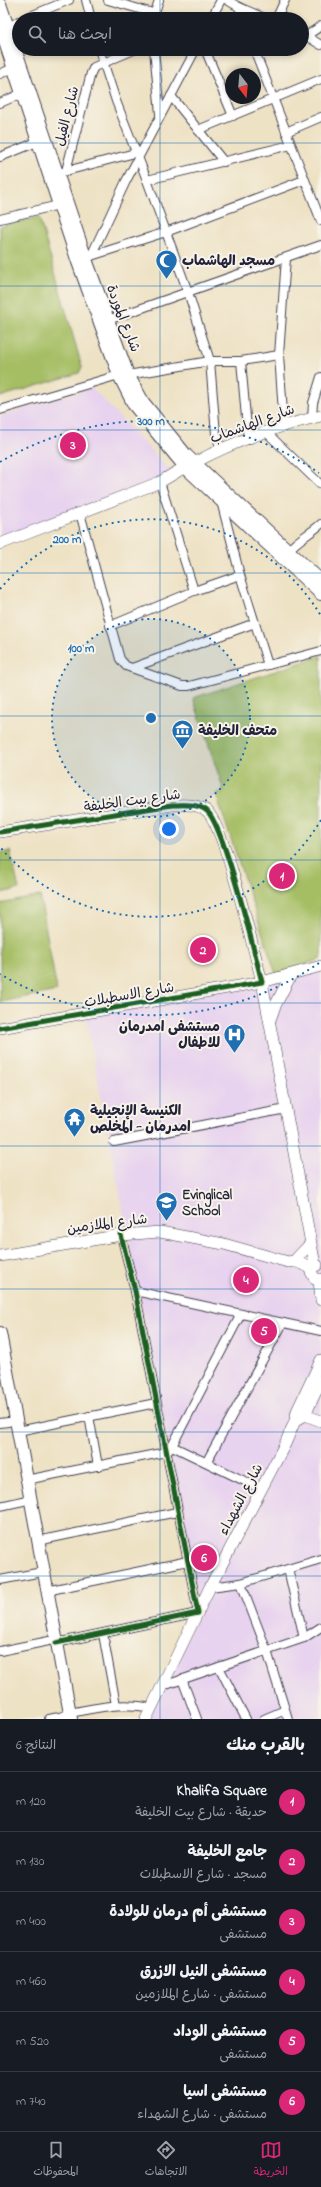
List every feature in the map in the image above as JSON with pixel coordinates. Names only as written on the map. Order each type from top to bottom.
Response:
[{"type":"main road","name":"شارع الموردة","points":[[0,4],[12,48]]},
{"type":"main road","name":"شارع الموردة","points":[[6,27],[13,68],[61,172],[63,204]]},
{"type":"main road","name":"شارع الموردة","points":[[14,56],[37,142],[108,320],[124,375]]},
{"type":"main road","name":"شارع الموردة","points":[[85,261],[134,406],[220,501],[295,563],[321,581]]},
{"type":"main road","name":"شارع الموردة","points":[[189,465],[289,550],[295,563],[321,594]]},
{"type":"main road","points":[[0,1332],[46,1591],[52,1642]]},
{"type":"main road","points":[[0,1378],[4,1423],[23,1501],[67,1717]]},
{"type":"street","points":[[40,12],[69,0]]},
{"type":"street","points":[[86,0],[89,12]]},
{"type":"street","points":[[108,0],[142,12]]},
{"type":"street","points":[[154,12],[159,0]]},
{"type":"street","points":[[215,12],[221,0]]},
{"type":"street","points":[[227,0],[250,12]]},
{"type":"street","points":[[279,12],[284,0]]},
{"type":"street","points":[[239,7],[241,12]]},
{"type":"street","points":[[309,32],[321,26]]},
{"type":"street","points":[[309,38],[321,45]]},
{"type":"street","points":[[101,56],[136,156],[147,180],[188,292],[210,361],[216,434],[220,450]]},
{"type":"street","points":[[103,63],[120,56]]},
{"type":"street","points":[[155,56],[160,114]]},
{"type":"street","points":[[85,261],[136,156],[192,56]]},
{"type":"street","points":[[208,56],[233,116]]},
{"type":"street","points":[[257,56],[292,145],[304,180],[319,210],[321,221]]},
{"type":"street","name":"شارع الفيل","points":[[61,172],[91,73],[94,67],[103,63]]},
{"type":"street","points":[[0,74],[13,68]]},
{"type":"street","points":[[198,130],[321,79]]},
{"type":"street","points":[[0,103],[25,92]]},
{"type":"street","points":[[171,96],[224,162]]},
{"type":"street","points":[[286,132],[321,117]]},
{"type":"street","points":[[0,158],[37,142]]},
{"type":"street","points":[[147,180],[292,145]]},
{"type":"street","points":[[61,172],[136,156]]},
{"type":"street","points":[[85,261],[304,180]]},
{"type":"street","points":[[0,219],[63,204]]},
{"type":"street","points":[[108,320],[321,245]]},
{"type":"street","points":[[284,427],[278,355],[286,258]]},
{"type":"street","points":[[0,410],[124,375],[210,361],[241,361],[278,355]]},
{"type":"street","points":[[241,361],[248,440]]},
{"type":"street","points":[[317,417],[313,403],[321,377]]},
{"type":"street","name":"شارع الهاشماب","points":[[0,544],[160,482],[189,465],[220,450],[317,417]]},
{"type":"street","points":[[267,433],[321,485]]},
{"type":"street","points":[[160,482],[194,591]]},
{"type":"street","points":[[220,501],[240,575],[268,665]]},
{"type":"street","points":[[80,513],[110,626],[120,659],[126,666],[182,686],[189,686],[321,651]]},
{"type":"street","points":[[289,550],[297,540],[310,535],[321,524]]},
{"type":"street","points":[[110,626],[194,591],[240,575]]},
{"type":"street","points":[[132,668],[255,623]]},
{"type":"street","name":"شارع بيت الخليفة","points":[[0,832],[172,805],[196,805],[203,808],[214,822],[223,846],[262,982],[321,1300]]},
{"type":"street","name":"شارع الاسطبلات","points":[[0,1028],[262,982],[321,966]]},
{"type":"street","points":[[270,1022],[275,1006],[291,975]]},
{"type":"street","points":[[114,1142],[286,1109]]},
{"type":"street","name":"شارع الملازمين","points":[[0,1256],[122,1235],[170,1233],[224,1244],[291,1261],[293,1266],[316,1271]]},
{"type":"street","points":[[0,1651],[103,1634],[198,1613],[177,1512],[169,1449],[156,1403],[135,1290],[122,1235]]},
{"type":"street","points":[[291,1261],[309,1240],[321,1254]]},
{"type":"street","points":[[135,1290],[321,1331]]},
{"type":"street","points":[[169,1449],[241,1314]]},
{"type":"street","points":[[207,1461],[283,1323]]},
{"type":"street","name":"شارع الشهداء","points":[[146,1719],[210,1587],[262,1489],[295,1421],[297,1411],[321,1360]]},
{"type":"street","points":[[295,1421],[305,1415],[321,1381]]},
{"type":"street","points":[[18,1431],[156,1403]]},
{"type":"street","points":[[305,1415],[321,1420]]},
{"type":"street","points":[[89,1416],[98,1466]]},
{"type":"street","points":[[26,1480],[98,1466],[169,1449],[207,1461],[262,1489]]},
{"type":"street","points":[[0,1506],[23,1501]]},
{"type":"street","points":[[37,1541],[177,1512]]},
{"type":"street","points":[[210,1587],[241,1582],[321,1559]]},
{"type":"street","points":[[46,1591],[188,1561]]},
{"type":"street","points":[[288,1569],[304,1638]]},
{"type":"street","points":[[0,1580],[37,1573]]},
{"type":"street","points":[[241,1582],[267,1651],[288,1719]]},
{"type":"street","points":[[163,1686],[304,1638],[321,1627]]},
{"type":"street","points":[[103,1634],[116,1705]]},
{"type":"street","points":[[219,1666],[246,1719]]},
{"type":"street","points":[[182,1679],[197,1719]]},
{"type":"street","points":[[49,1719],[67,1717],[116,1705],[134,1704],[152,1708]]},
{"type":"street","points":[[264,1719],[285,1710]]},
{"type":"shaded area","points":[[92,388],[172,473],[0,542],[0,416]]},
{"type":"shaded area","points":[[321,964],[321,1719],[144,1719],[200,1612],[85,1013]]},
{"type":"green space","points":[[39,217],[82,367],[79,373],[0,397],[0,226]]},
{"type":"green space","points":[[321,656],[321,959],[276,974],[216,794],[224,791],[193,698]]},
{"type":"green space","points":[[10,851],[19,889],[0,893],[0,853]]},
{"type":"green space","points":[[40,896],[57,991],[0,1002],[0,904]]},
{"type":"cycle path","points":[[0,832],[172,805],[190,805],[203,808],[207,811],[214,822],[230,864],[262,982],[0,1028]]},
{"type":"cycle path","points":[[56,1643],[198,1613],[135,1291],[121,1235]]},
{"type":"place","name":"مسجد الهاشماب","points":[[166,280]]},
{"type":"place","name":"مستشفى أم درمان للولادة","points":[[73,445]]},
{"type":"place","name":"متحف الخليفة","points":[[182,750]]},
{"type":"place","name":"Khalifa Square","points":[[282,876]]},
{"type":"place","name":"جامع الخليفة","points":[[203,950]]},
{"type":"place","name":"مستشفى امدرمان للاطفال","points":[[235,1054]]},
{"type":"place","name":"الكنيسة الإنجيلية امدرمان - المخلص","points":[[74,1138]]},
{"type":"place","name":"Evinglical School","points":[[167,1222]]},
{"type":"place","name":"مستشفى النيل الازرق","points":[[246,1280]]},
{"type":"place","name":"مستشفى الوداد","points":[[264,1331]]},
{"type":"place","name":"مستشفى اسيا","points":[[204,1558]]}]
